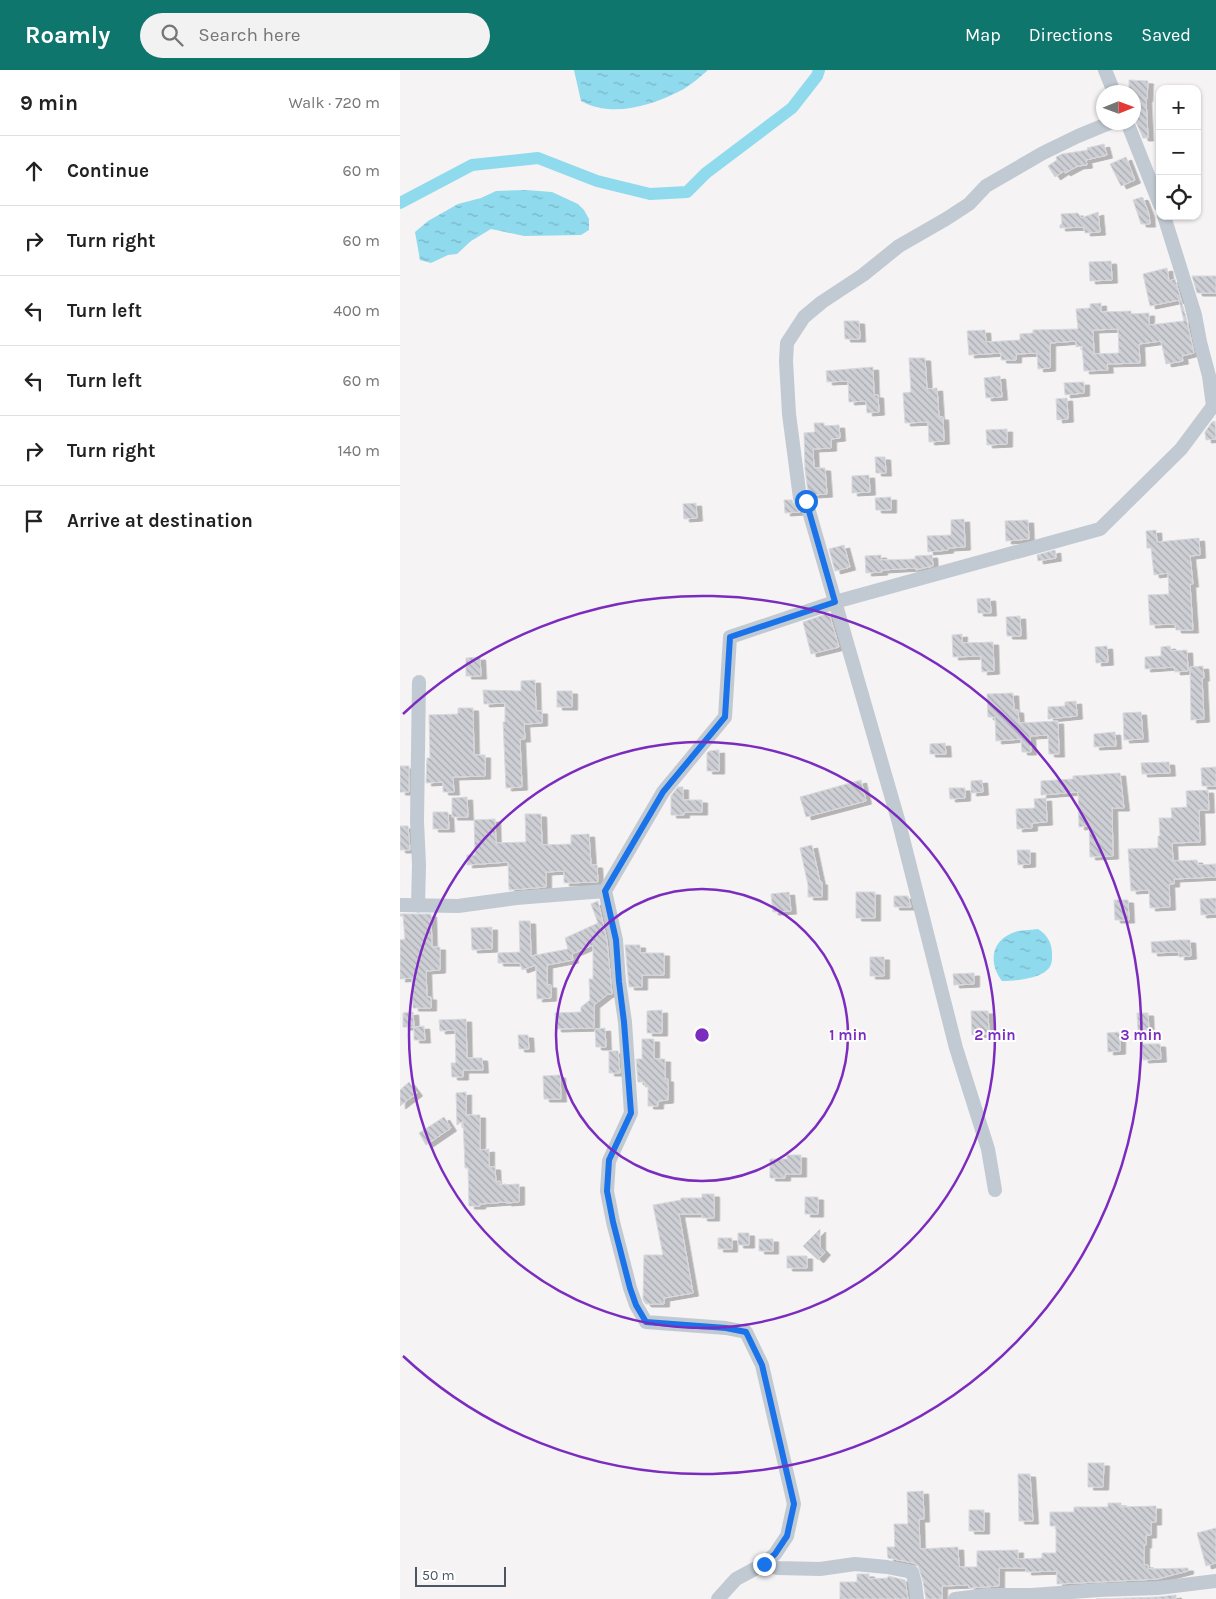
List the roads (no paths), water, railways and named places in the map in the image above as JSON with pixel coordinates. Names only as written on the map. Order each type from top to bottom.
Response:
[{"type":"street","points":[[1106,70],[1111,85]]},
{"type":"street","points":[[995,1190],[988,1149],[956,1048],[899,823],[806,501],[800,498],[788,414],[787,343],[804,317],[822,302],[863,275],[900,246],[969,204],[986,186],[1044,153],[1096,129]]},
{"type":"street","points":[[1129,130],[1156,195]]},
{"type":"street","points":[[718,1599],[736,1578],[764,1564],[775,1554],[787,1536],[794,1504],[762,1365],[746,1332],[726,1328],[646,1322],[636,1305],[630,1288],[607,1191],[609,1160],[631,1113],[616,940],[605,891],[663,792],[725,717],[730,637],[835,602],[1100,529],[1181,450],[1214,405],[1195,315],[1165,220]]},
{"type":"street","points":[[418,906],[419,682]]},
{"type":"street","points":[[400,905],[458,906],[516,898],[605,891]]},
{"type":"street","points":[[764,1564],[778,1568],[820,1569],[855,1564],[912,1572],[916,1599]]},
{"type":"street","points":[[955,1599],[987,1595],[1032,1595],[1158,1588],[1216,1581]]},
{"type":"water","points":[[574,70],[708,70],[687,87],[657,101],[631,108],[605,109],[581,101]]},
{"type":"water","points":[[526,190],[552,192],[578,204],[589,219],[589,230],[581,235],[524,236],[491,229],[471,241],[457,254],[448,255],[431,263],[420,260],[415,232],[428,221],[458,204],[481,198],[496,191]]},
{"type":"water","points":[[1038,929],[1050,941],[1052,959],[1049,968],[1038,976],[1002,981],[997,973],[994,958],[995,951],[1002,939],[1018,931]]},
{"type":"waterway","points":[[400,203],[472,165],[538,158],[597,181],[650,194],[687,192],[706,173],[792,108],[817,76],[819,70]]}]
